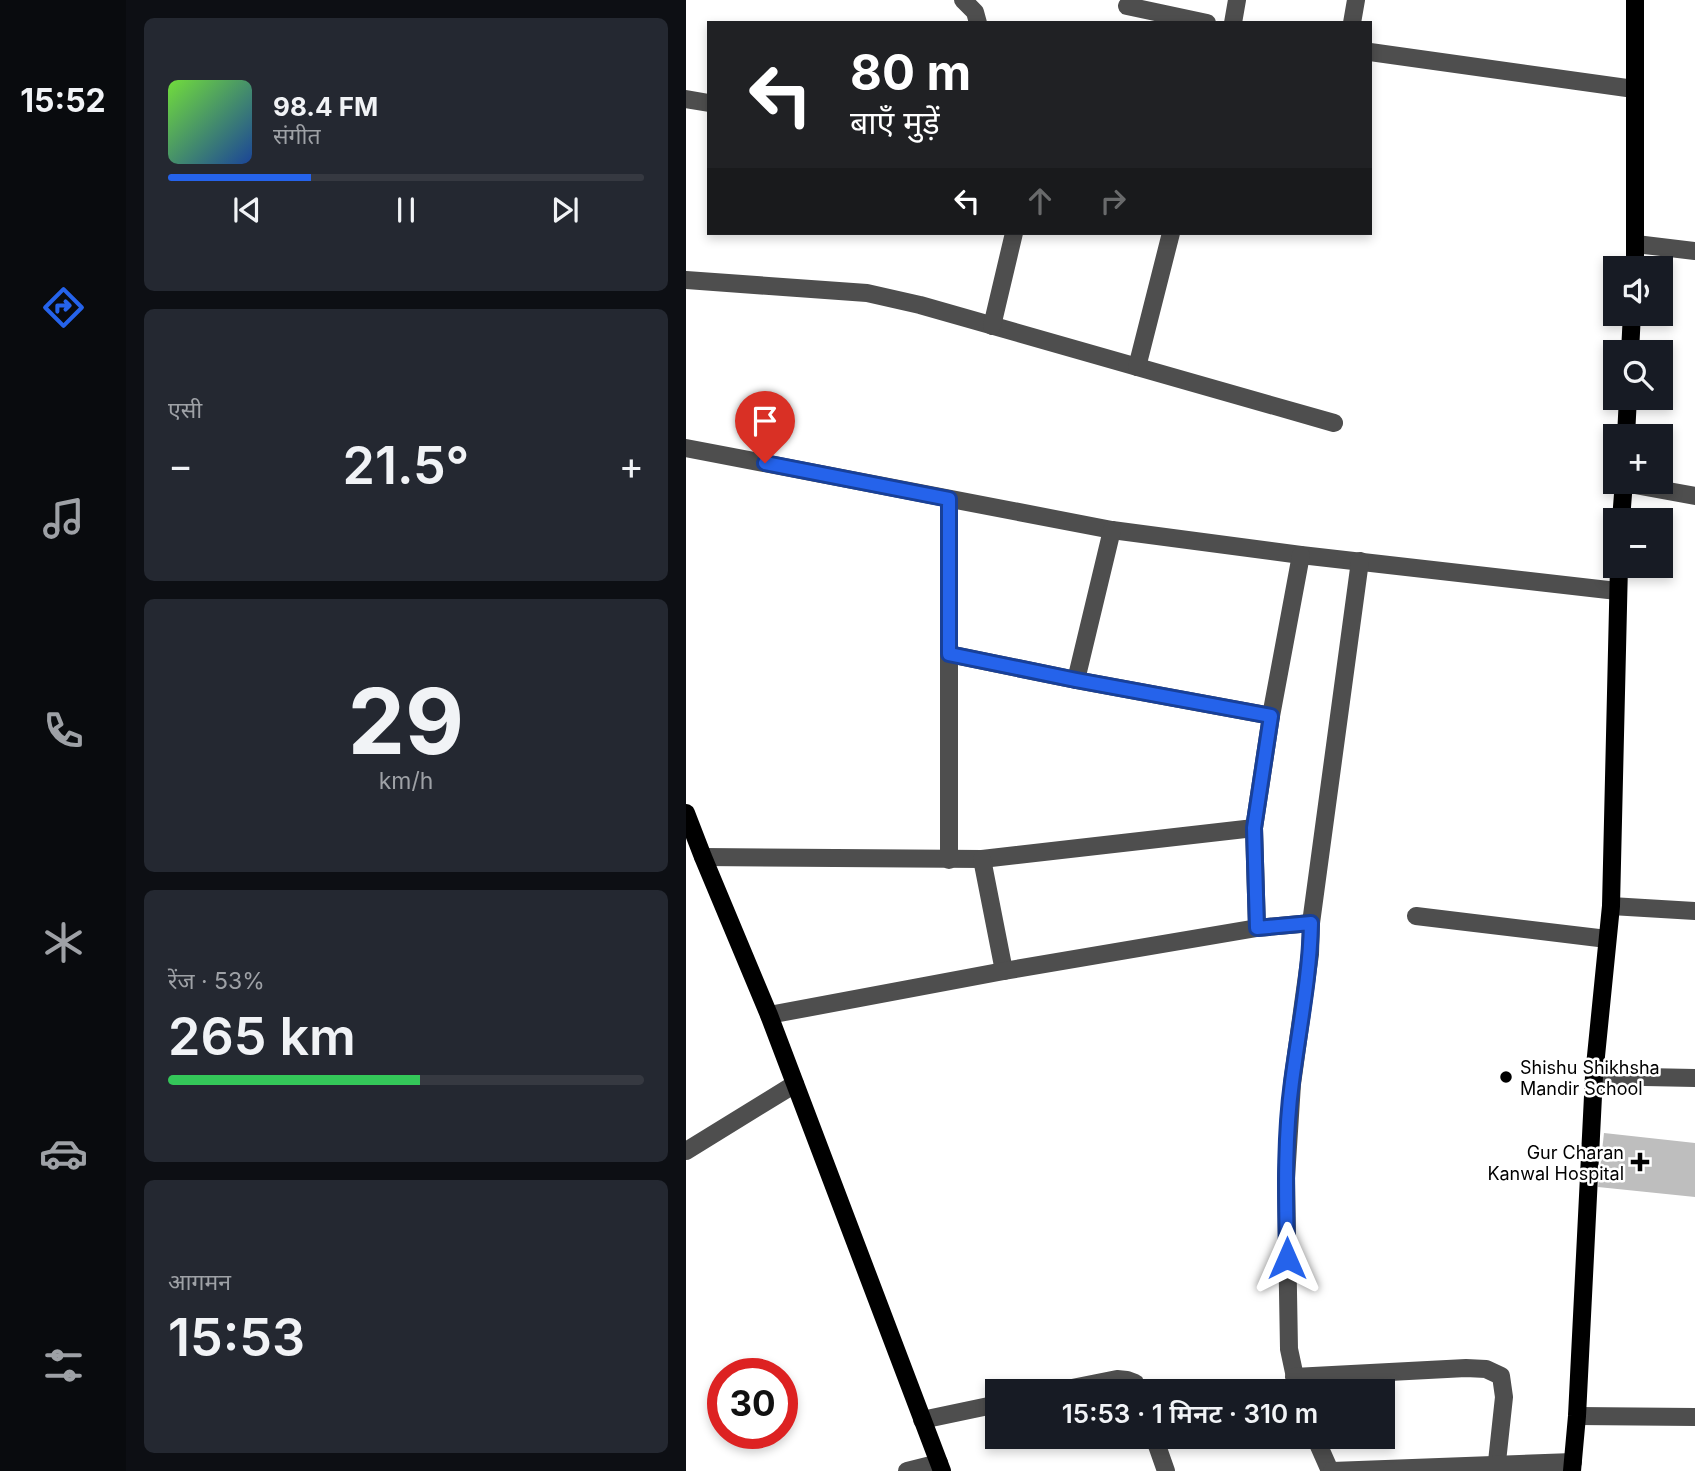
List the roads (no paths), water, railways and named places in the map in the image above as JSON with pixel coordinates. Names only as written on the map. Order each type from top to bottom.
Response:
[{"type":"main road","points":[[1635,0],[1636,256]]},
{"type":"main road","points":[[1573,1466],[1594,1076],[1611,906],[1618,578]]},
{"type":"main road","points":[[686,813],[769,1015],[940,1467]]},
{"type":"street","points":[[1233,21],[1237,0]]},
{"type":"street","points":[[1352,21],[1356,0]]},
{"type":"street","points":[[1127,6],[1198,21]]},
{"type":"street","points":[[1372,52],[1634,89]]},
{"type":"street","points":[[686,99],[707,103]]},
{"type":"street","points":[[992,326],[1014,235]]},
{"type":"street","points":[[1136,367],[1170,235]]},
{"type":"street","points":[[1636,244],[1695,251]]},
{"type":"street","points":[[686,280],[867,293],[920,305],[1334,423]]},
{"type":"street","points":[[686,448],[1112,530],[1301,555],[1617,591]]},
{"type":"street","points":[[1673,492],[1695,496]]},
{"type":"street","points":[[949,499],[949,860]]},
{"type":"street","points":[[1076,680],[1112,530]]},
{"type":"street","points":[[1257,928],[1254,828],[1271,716],[1301,555]]},
{"type":"street","points":[[1295,1379],[1289,1349],[1287,1311],[1286,1178],[1292,1084],[1360,561]]},
{"type":"street","points":[[949,654],[1271,716]]},
{"type":"street","points":[[703,857],[982,859],[1254,828]]},
{"type":"street","points":[[982,859],[1004,971]]},
{"type":"street","points":[[1611,906],[1695,911]]},
{"type":"street","points":[[1416,916],[1607,939]]},
{"type":"street","points":[[769,1015],[1257,928],[1311,923]]},
{"type":"street","points":[[1594,1076],[1695,1078]]},
{"type":"street","points":[[686,1151],[795,1084]]},
{"type":"street","points":[[1349,1379],[1466,1368],[1486,1369],[1501,1376],[1504,1397],[1496,1468]]},
{"type":"street","points":[[922,1420],[985,1407]]},
{"type":"street","points":[[1577,1416],[1695,1417]]},
{"type":"street","points":[[1158,1449],[1166,1471]]},
{"type":"street","points":[[1321,1449],[1331,1471],[1573,1466]]},
{"type":"street","points":[[907,1471],[940,1467]]},
{"type":"place","name":"Shishu Shikhsha Mandir School","points":[[1506,1077]]},
{"type":"place","name":"Gur Charan Kanwal Hospital","points":[[1640,1162]]}]
